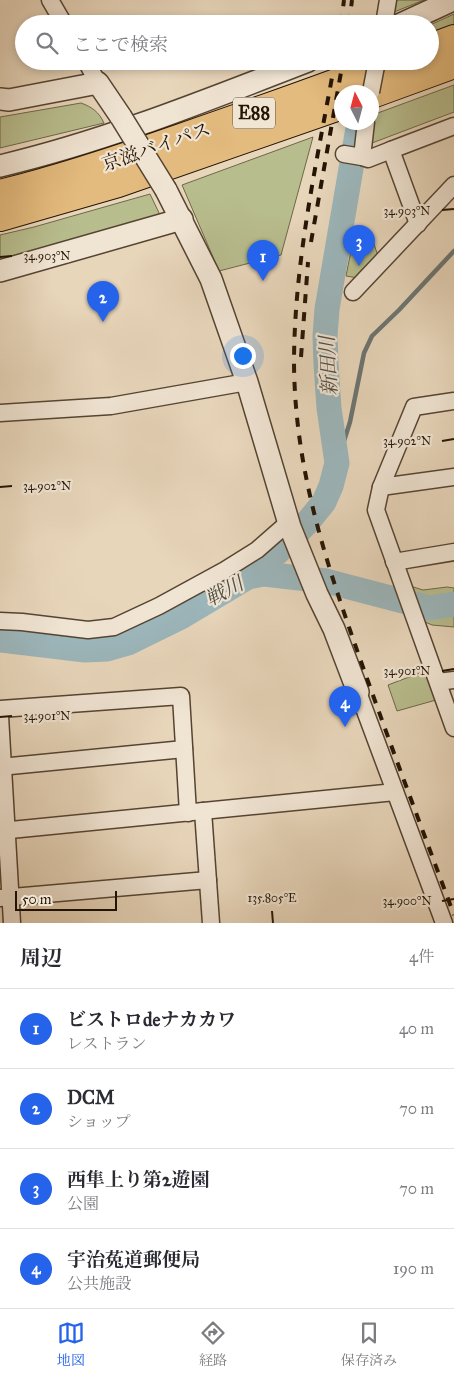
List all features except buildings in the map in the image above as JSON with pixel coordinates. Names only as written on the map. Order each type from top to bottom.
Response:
[{"type":"highway","points":[[439,45],[454,40]]},
{"type":"highway","points":[[439,69],[454,64]]},
{"type":"highway","name":"京滋バイパス","points":[[0,194],[112,162],[370,70]]},
{"type":"highway","points":[[379,90],[437,70]]},
{"type":"highway","name":"京滋バイパス","points":[[0,217],[128,180],[334,108]]},
{"type":"street","points":[[50,0],[59,15]]},
{"type":"street","points":[[420,15],[453,0]]},
{"type":"street","points":[[91,70],[166,190],[211,279],[247,382],[292,530],[306,568],[334,629],[444,923]]},
{"type":"street","points":[[0,166],[114,134],[284,70]]},
{"type":"street","points":[[372,85],[375,70]]},
{"type":"street","points":[[0,99],[9,100],[98,83]]},
{"type":"street","points":[[363,130],[355,156],[368,159],[454,126]]},
{"type":"street","points":[[391,150],[418,224]]},
{"type":"street","points":[[353,292],[454,186]]},
{"type":"street","points":[[0,271],[182,219]]},
{"type":"street","points":[[0,413],[111,406],[247,382]]},
{"type":"street","points":[[454,401],[414,407],[381,487],[376,510],[454,728]]},
{"type":"street","points":[[381,487],[454,477]]},
{"type":"street","points":[[0,621],[88,630],[114,627],[159,606],[292,530]]},
{"type":"street","points":[[394,562],[454,552]]},
{"type":"street","points":[[438,682],[454,680]]},
{"type":"street","points":[[0,709],[181,696],[184,749],[208,880],[211,923]]},
{"type":"street","points":[[0,716],[5,897],[12,923]]},
{"type":"street","points":[[2,767],[184,749]]},
{"type":"street","points":[[3,831],[395,792]]},
{"type":"street","points":[[5,897],[208,880]]},
{"type":"green space","points":[[396,0],[424,0],[394,12]]},
{"type":"green space","points":[[454,14],[454,25],[439,31],[439,21]]},
{"type":"green space","points":[[454,85],[454,112],[372,143],[373,130],[379,130],[379,113]]},
{"type":"green space","points":[[81,103],[95,110],[104,123],[0,148],[0,117]]},
{"type":"green space","points":[[313,137],[281,255],[219,271],[182,185]]},
{"type":"green space","points":[[150,194],[160,215],[0,263],[0,235]]},
{"type":"green space","points":[[369,241],[373,241],[378,256],[358,278],[346,276],[351,251]]},
{"type":"green space","points":[[407,585],[423,590],[454,588],[454,627],[432,625],[416,618]]},
{"type":"green space","points":[[425,671],[436,700],[397,711],[388,685]]},
{"type":"waterway","name":"新田川","points":[[248,577],[278,552],[306,524],[324,502],[331,486],[337,463],[329,408],[325,336],[327,309],[358,130]]},
{"type":"waterway","points":[[337,463],[350,422],[364,353],[372,336],[454,251]]},
{"type":"waterway","name":"戦川","points":[[0,640],[85,650],[107,649],[128,643],[181,617],[248,577],[264,574],[326,581],[429,608],[454,604]]},
{"type":"railway","points":[[342,15],[344,0]]},
{"type":"railway","points":[[350,15],[352,0]]},
{"type":"railway","points":[[333,70],[314,174],[298,288],[294,364],[300,444],[316,520],[338,595],[454,915]]},
{"type":"railway","points":[[311,242],[341,70]]},
{"type":"railway","points":[[301,357],[308,262]]},
{"type":"place","name":"西隼上り第2遊園","points":[[359,266]]},
{"type":"place","name":"ビストロdeナカカワ","points":[[263,281]]},
{"type":"place","name":"DCM","points":[[103,322]]},
{"type":"place","name":"宇治菟道郵便局","points":[[345,727]]}]
